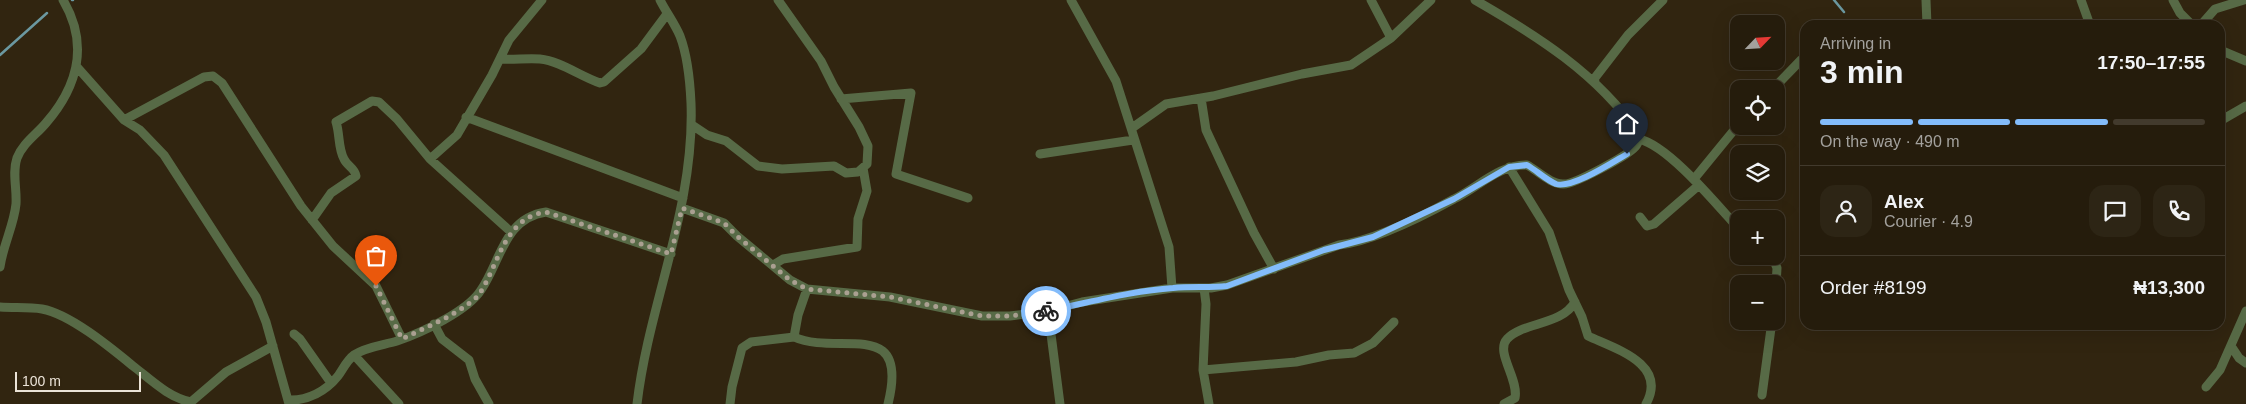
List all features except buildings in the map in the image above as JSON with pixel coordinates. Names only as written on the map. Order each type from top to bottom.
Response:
[{"type":"street","points":[[0,267],[1,254],[16,205],[14,168],[18,156],[30,139],[52,117],[70,85],[77,67],[78,49],[74,22],[63,0]]},
{"type":"street","points":[[430,159],[457,135],[509,40],[542,0]]},
{"type":"street","points":[[637,404],[643,362],[682,208],[692,137],[690,78],[680,36],[660,0]]},
{"type":"street","points":[[692,125],[707,135],[726,141],[758,166],[782,169],[834,166],[846,173],[858,172],[867,164],[868,146],[821,61],[778,0]]},
{"type":"street","points":[[1071,0],[1110,67],[1132,128],[1133,140],[1169,247],[1172,288]]},
{"type":"street","points":[[1371,0],[1391,38]]},
{"type":"street","points":[[1132,128],[1166,104],[1201,98],[1351,64],[1391,38],[1431,0]]},
{"type":"street","points":[[682,208],[724,223],[790,280],[807,289],[890,297],[982,316],[1010,316],[1048,311],[1082,302],[1172,288],[1227,286],[1339,245],[1353,244],[1373,237],[1454,199],[1509,167],[1527,165],[1556,184],[1565,184],[1577,181],[1627,154],[1637,146],[1639,139],[1634,128],[1595,82],[1535,36],[1475,0]]},
{"type":"street","points":[[1595,82],[1594,79],[1628,35],[1663,0]]},
{"type":"street","points":[[1926,0],[1927,20]]},
{"type":"street","points":[[2081,0],[2088,20]]},
{"type":"street","points":[[2173,0],[2180,13],[2187,20]]},
{"type":"street","points":[[2205,20],[2215,9],[2244,0]]},
{"type":"street","points":[[500,59],[546,60],[588,78],[604,82],[637,53],[667,14]]},
{"type":"street","points":[[2225,52],[2246,61]]},
{"type":"street","points":[[1782,80],[1800,61]]},
{"type":"street","points":[[77,67],[124,120],[140,130],[173,167],[256,296],[289,402],[311,397],[331,383],[354,355],[402,339],[434,324],[470,303],[478,296],[511,232],[530,216],[546,212],[671,254]]},
{"type":"street","points":[[124,120],[204,77],[212,76],[222,83],[301,206],[333,246],[376,286],[402,339]]},
{"type":"street","points":[[842,99],[911,93],[896,174],[968,198]]},
{"type":"street","points":[[1201,98],[1206,130],[1254,233],[1274,268]]},
{"type":"street","points":[[312,220],[331,193],[356,176],[355,171],[344,159],[340,132],[336,122],[372,101],[379,102],[397,119],[430,159],[511,232]]},
{"type":"street","points":[[2225,118],[2246,106]]},
{"type":"street","points":[[466,116],[683,198]]},
{"type":"street","points":[[1640,217],[1647,226],[1654,224],[1696,182],[1731,135]]},
{"type":"street","points":[[1639,139],[1650,142],[1696,182],[1730,219]]},
{"type":"street","points":[[1040,154],[1133,140]]},
{"type":"street","points":[[1509,167],[1549,232],[1588,336],[1617,349],[1643,364],[1652,379],[1651,395],[1646,404]]},
{"type":"street","points":[[773,265],[783,259],[857,247],[858,219],[867,191],[862,168]]},
{"type":"street","points":[[1204,288],[1206,304],[1203,370],[1209,404]]},
{"type":"street","points":[[794,337],[798,315],[807,289]]},
{"type":"street","points":[[1504,404],[1515,398],[1516,394],[1514,378],[1503,352],[1503,345],[1508,338],[1563,315],[1575,302]]},
{"type":"street","points":[[0,307],[44,309],[64,318],[90,333],[160,387],[182,400],[191,402],[226,372],[273,346]]},
{"type":"street","points":[[1048,311],[1060,404]]},
{"type":"street","points":[[2206,387],[2220,370],[2246,311]]},
{"type":"street","points":[[1203,370],[1296,362],[1328,355],[1354,353],[1373,342],[1394,322]]},
{"type":"street","points":[[434,324],[442,338],[469,360],[475,379],[489,404]]},
{"type":"street","points":[[1762,395],[1771,330]]},
{"type":"street","points":[[294,334],[300,339],[331,383]]},
{"type":"street","points":[[730,404],[732,387],[742,348],[751,342],[794,337],[804,342],[867,344],[888,354],[892,363],[888,404]]},
{"type":"street","points":[[2231,346],[2239,358],[2246,363]]},
{"type":"street","points":[[354,355],[399,404]]},
{"type":"waterway","points":[[1834,0],[1844,12]]},
{"type":"waterway","points":[[0,55],[47,13]]},
{"type":"way so far","points":[[376,286],[402,339],[434,324],[470,303],[478,296],[511,232],[530,216],[546,212],[671,254],[682,208],[724,223],[790,280],[807,289],[890,297],[982,316],[1010,316],[1046,311]]},
{"type":"route","points":[[1046,311],[1082,302],[1172,288],[1227,286],[1324,250],[1339,245],[1353,244],[1373,237],[1454,199],[1509,167],[1518,164],[1527,165],[1556,184],[1565,184],[1577,181],[1627,154]]}]
